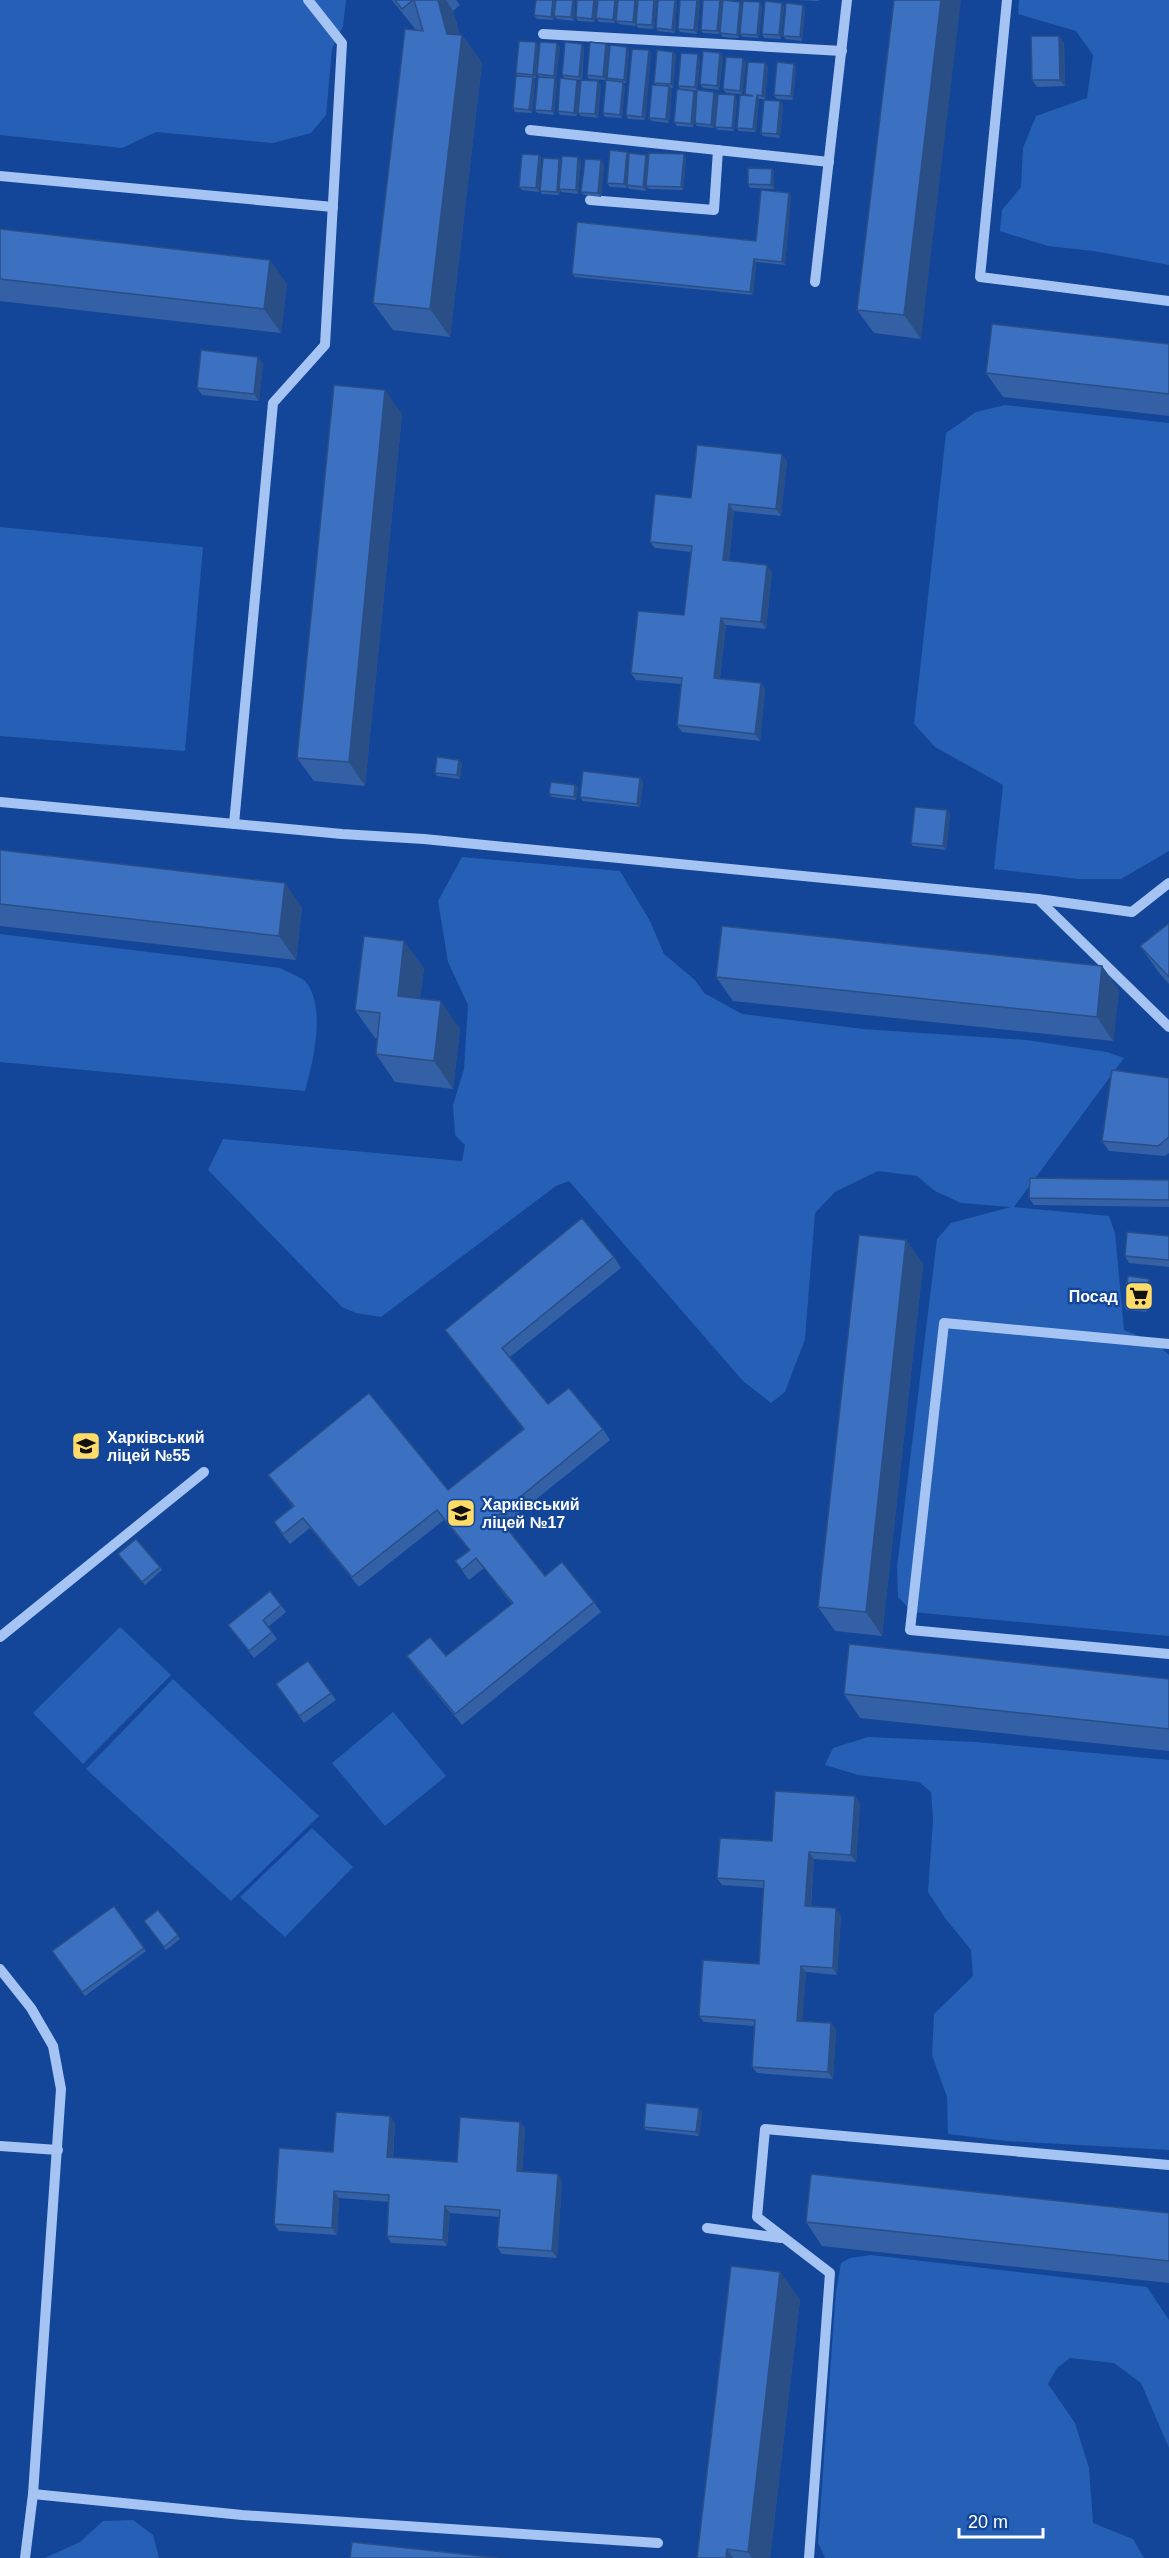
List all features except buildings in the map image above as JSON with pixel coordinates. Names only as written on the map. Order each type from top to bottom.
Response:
[{"type":"lane","points":[[234,824],[273,403],[325,345],[342,43],[308,0]]},
{"type":"lane","points":[[815,282],[847,0]]},
{"type":"lane","points":[[1007,0],[980,277],[1169,301]]},
{"type":"lane","points":[[543,34],[842,51]]},
{"type":"lane","points":[[530,130],[829,162]]},
{"type":"lane","points":[[590,200],[714,210],[718,150]]},
{"type":"lane","points":[[0,176],[333,207]]},
{"type":"lane","points":[[0,802],[424,839],[1038,899],[1132,912],[1169,883]]},
{"type":"lane","points":[[1038,899],[1169,1028]]},
{"type":"lane","points":[[1169,1344],[944,1323],[910,1630],[1169,1654]]},
{"type":"lane","points":[[0,1637],[204,1472]]},
{"type":"lane","points":[[0,1969],[31,2008],[52,2046],[61,2089],[33,2494],[25,2558]]},
{"type":"lane","points":[[809,2558],[830,2273],[757,2217],[765,2128],[1169,2165]]},
{"type":"lane","points":[[0,2146],[57,2150]]},
{"type":"lane","points":[[707,2228],[785,2238]]},
{"type":"lane","points":[[33,2494],[242,2515],[658,2543]]},
{"type":"shaded area","points":[[0,0],[346,0],[343,26],[332,49],[326,115],[311,133],[273,143],[156,132],[122,148],[0,135]]},
{"type":"shaded area","points":[[1019,0],[1169,0],[1169,265],[1094,251],[1048,246],[1000,231],[1002,210],[1021,187],[1023,148],[1036,116],[1087,98],[1093,55],[1076,31],[1018,14]]},
{"type":"shaded area","points":[[1005,405],[1169,423],[1169,851],[1121,879],[1078,879],[994,869],[1003,785],[935,747],[914,724],[946,433],[976,412]]},
{"type":"shaded area","points":[[0,527],[203,547],[185,751],[0,736]]},
{"type":"shaded area","points":[[462,857],[620,871],[650,921],[664,954],[695,980],[704,993],[742,1014],[863,1029],[1026,1040],[1107,1052],[1124,1058],[1014,1207],[1109,1216],[1115,1233],[1124,1330],[1156,1343],[1169,1355],[1169,1636],[912,1612],[898,1597],[897,1567],[937,1239],[951,1223],[1011,1207],[961,1203],[935,1191],[917,1176],[878,1171],[835,1192],[815,1213],[805,1339],[785,1392],[771,1403],[743,1381],[569,1181],[556,1186],[381,1317],[356,1313],[342,1307],[208,1170],[223,1139],[462,1161],[465,1145],[455,1135],[453,1105],[464,1069],[468,1005],[448,962],[438,901]]},
{"type":"shaded area","points":[[0,934],[280,968],[296,976],[305,981],[312,992],[317,1019],[314,1050],[305,1091],[0,1062]]},
{"type":"shaded area","points":[[120,1627],[171,1675],[83,1764],[33,1713]]},
{"type":"shaded area","points":[[173,1679],[319,1816],[231,1901],[86,1769]]},
{"type":"shaded area","points":[[393,1712],[446,1776],[385,1826],[332,1763]]},
{"type":"shaded area","points":[[868,1737],[976,1742],[1169,1760],[1169,2150],[1006,2141],[948,2134],[947,2097],[932,2055],[934,2014],[973,1976],[971,1950],[945,1918],[928,1892],[933,1820],[931,1792],[919,1782],[858,1775],[825,1765],[833,1748]]},
{"type":"shaded area","points":[[312,1828],[353,1867],[285,1937],[240,1897]]},
{"type":"shaded area","points":[[871,2255],[1147,2287],[1169,2320],[1169,2448],[1141,2383],[1114,2363],[1070,2358],[1057,2368],[1048,2384],[1075,2423],[1089,2468],[1093,2523],[1133,2539],[1144,2558],[825,2558],[818,2543],[836,2291],[841,2263],[850,2258]]},
{"type":"shaded area","points":[[133,2520],[153,2535],[159,2558],[45,2558],[80,2542],[103,2521]]},
{"type":"place","name":"Посад","points":[[1139,1296]]},
{"type":"place","name":"Харківський ліцей №55","points":[[86,1446]]},
{"type":"place","name":"Харківський ліцей №17","points":[[461,1513]]}]
